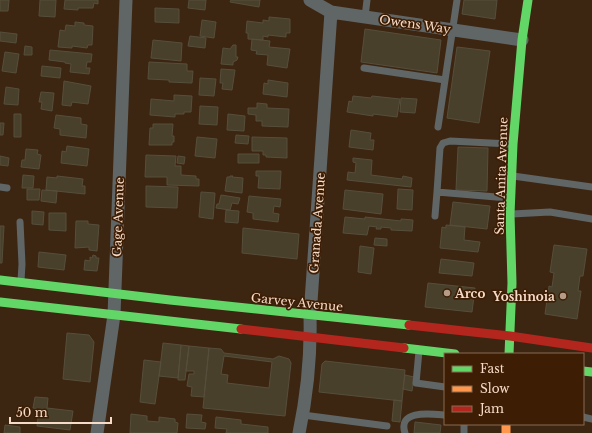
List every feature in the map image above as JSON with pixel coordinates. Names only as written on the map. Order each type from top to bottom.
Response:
[{"type":"main road","name":"Santa Anita Avenue","points":[[509,353],[512,283],[510,214],[511,176],[522,40],[528,0]]},
{"type":"main road","name":"Garvey Avenue","points":[[0,280],[310,316],[510,336],[592,348]]},
{"type":"main road","points":[[0,302],[446,353]]},
{"type":"street","name":"Gage Avenue","points":[[97,433],[114,315],[126,0]]},
{"type":"street","name":"Owens Way","points":[[310,0],[331,12],[522,40]]},
{"type":"street","name":"Granada Avenue","points":[[299,433],[303,415],[310,338],[310,316],[331,12]]},
{"type":"lane","points":[[365,17],[367,0]]},
{"type":"lane","points":[[438,127],[457,0]]},
{"type":"lane","points":[[364,68],[445,80]]},
{"type":"lane","points":[[435,216],[440,148],[443,143],[450,141],[513,144]]},
{"type":"lane","points":[[511,176],[592,187]]},
{"type":"lane","points":[[437,192],[510,198]]},
{"type":"lane","points":[[510,214],[550,212],[592,219]]},
{"type":"lane","points":[[20,222],[22,264],[21,283]]},
{"type":"lane","points":[[420,350],[416,383],[444,387]]},
{"type":"lane","points":[[405,433],[404,429],[406,421],[414,414],[444,414]]},
{"type":"lane","points":[[303,415],[387,426]]},
{"type":"building","points":[[0,0],[9,0],[8,11],[0,11]]},
{"type":"building","points":[[40,0],[56,0],[55,17],[39,16]]},
{"type":"building","points":[[65,0],[98,0],[98,4],[94,3],[93,8],[78,8],[78,10],[64,9]]},
{"type":"building","points":[[189,0],[206,0],[205,10],[188,8]]},
{"type":"building","points":[[231,0],[260,0],[259,7],[230,2]]},
{"type":"building","points":[[464,0],[497,0],[495,19],[462,14]]},
{"type":"building","points":[[155,8],[179,9],[179,23],[155,22]]},
{"type":"building","points":[[269,17],[290,19],[290,33],[286,33],[286,37],[268,35],[268,37],[263,36],[263,40],[248,39],[248,33],[246,33],[247,21],[263,23],[263,20],[269,21]]},
{"type":"building","points":[[202,20],[216,22],[214,38],[200,36]]},
{"type":"building","points":[[75,22],[93,26],[92,45],[88,45],[87,48],[72,46],[72,48],[58,47],[60,30],[65,31],[66,25],[75,26]]},
{"type":"building","points":[[365,29],[441,40],[437,73],[361,62]]},
{"type":"building","points":[[0,32],[17,34],[16,43],[0,41]]},
{"type":"building","points":[[190,36],[206,38],[205,48],[188,46]]},
{"type":"building","points":[[252,39],[270,41],[269,47],[290,49],[287,68],[267,65],[268,55],[256,54],[257,51],[251,50]]},
{"type":"building","points":[[153,40],[182,43],[181,61],[151,58]]},
{"type":"building","points":[[233,45],[236,45],[237,60],[233,62],[233,65],[221,64],[223,48],[230,49]]},
{"type":"building","points":[[25,46],[32,47],[32,55],[24,55]]},
{"type":"building","points":[[457,47],[490,51],[479,123],[447,118]]},
{"type":"building","points":[[50,50],[92,54],[91,62],[87,62],[86,68],[90,68],[89,74],[70,72],[71,64],[49,60]]},
{"type":"building","points":[[5,52],[19,54],[16,73],[2,71]]},
{"type":"building","points":[[149,62],[187,64],[187,71],[193,71],[192,83],[148,79]]},
{"type":"building","points":[[42,66],[61,68],[60,78],[41,76]]},
{"type":"building","points":[[221,69],[235,70],[232,90],[222,89],[223,83],[220,83]]},
{"type":"building","points":[[200,78],[216,79],[214,96],[199,95]]},
{"type":"building","points":[[268,80],[288,83],[287,97],[263,94],[264,83],[268,84]]},
{"type":"building","points":[[64,81],[91,86],[88,104],[72,102],[71,106],[62,105]]},
{"type":"building","points":[[6,87],[19,89],[18,105],[4,104]]},
{"type":"building","points":[[41,92],[54,93],[52,111],[41,109],[42,102],[39,102]]},
{"type":"building","points":[[174,95],[192,96],[191,112],[175,114],[175,117],[150,115],[151,99],[174,101]]},
{"type":"building","points":[[353,96],[371,98],[372,96],[400,99],[397,117],[373,114],[373,116],[347,112],[349,101],[352,102]]},
{"type":"building","points":[[401,98],[417,99],[415,113],[400,112]]},
{"type":"building","points":[[257,103],[267,104],[267,108],[289,109],[288,127],[262,126],[262,121],[256,121],[256,115],[248,114],[248,108],[257,108]]},
{"type":"building","points":[[200,106],[218,107],[217,125],[199,124]]},
{"type":"building","points":[[14,114],[21,114],[21,137],[14,137]]},
{"type":"building","points":[[228,114],[245,116],[244,131],[227,130]]},
{"type":"building","points":[[56,115],[81,118],[81,124],[87,125],[86,138],[60,135],[60,129],[54,128]]},
{"type":"building","points":[[0,123],[4,123],[3,135],[0,135]]},
{"type":"building","points":[[153,124],[173,124],[172,136],[174,136],[174,142],[172,142],[172,145],[149,145],[150,128],[153,128]]},
{"type":"building","points":[[351,130],[371,133],[370,140],[374,140],[373,150],[349,147]]},
{"type":"building","points":[[236,135],[249,136],[248,144],[235,143]]},
{"type":"building","points":[[197,137],[217,139],[215,158],[195,156]]},
{"type":"building","points":[[252,137],[287,138],[287,158],[266,157],[266,155],[263,155],[263,151],[252,151]]},
{"type":"building","points":[[67,146],[89,149],[87,166],[61,163],[62,151],[66,152]]},
{"type":"building","points":[[458,147],[488,148],[487,191],[456,190]]},
{"type":"building","points":[[26,149],[38,150],[37,154],[41,155],[39,169],[21,167],[22,160],[25,160]]},
{"type":"building","points":[[238,154],[259,154],[259,163],[238,163]]},
{"type":"building","points":[[146,155],[176,156],[175,166],[181,166],[181,175],[196,176],[196,179],[199,179],[199,186],[167,185],[167,177],[145,177]]},
{"type":"building","points":[[0,156],[9,158],[8,166],[0,165]]},
{"type":"building","points":[[178,156],[185,157],[184,164],[177,163]]},
{"type":"building","points":[[353,158],[372,160],[371,175],[402,179],[403,176],[412,178],[411,187],[347,180],[348,172],[355,173],[356,163],[353,162]]},
{"type":"building","points":[[256,171],[281,171],[280,189],[258,188],[259,176],[256,176]]},
{"type":"building","points":[[23,175],[34,176],[33,188],[22,188]]},
{"type":"building","points":[[57,176],[83,179],[82,186],[85,186],[85,194],[46,190],[47,177],[57,178]]},
{"type":"building","points":[[227,177],[243,178],[242,193],[225,191]]},
{"type":"building","points":[[146,186],[178,187],[177,208],[146,207]]},
{"type":"building","points":[[27,189],[40,189],[39,200],[27,200]]},
{"type":"building","points":[[398,189],[413,190],[412,210],[397,209]]},
{"type":"building","points":[[42,190],[57,191],[56,203],[41,201]]},
{"type":"building","points":[[345,190],[383,194],[381,214],[343,209]]},
{"type":"building","points":[[201,192],[215,193],[213,219],[199,217]]},
{"type":"building","points":[[221,195],[240,198],[238,204],[232,203],[230,210],[216,208],[217,204],[219,204]]},
{"type":"building","points":[[249,196],[281,199],[280,207],[274,206],[273,213],[279,214],[278,222],[253,219],[253,213],[247,212]]},
{"type":"building","points":[[453,202],[490,206],[487,229],[450,225]]},
{"type":"building","points":[[226,210],[239,211],[238,223],[225,222]]},
{"type":"building","points":[[32,211],[44,212],[43,225],[32,224]]},
{"type":"building","points":[[49,213],[66,213],[66,231],[49,230]]},
{"type":"building","points":[[345,217],[365,219],[365,217],[401,221],[401,219],[413,220],[412,231],[391,230],[391,228],[381,227],[381,229],[376,229],[377,227],[369,226],[367,235],[343,233]]},
{"type":"building","points":[[76,221],[88,221],[88,224],[99,225],[97,251],[89,250],[89,247],[75,248]]},
{"type":"building","points":[[446,225],[465,227],[464,240],[480,242],[478,252],[440,248],[442,227],[446,228]]},
{"type":"building","points":[[0,226],[4,226],[2,263],[0,263]]},
{"type":"building","points":[[243,228],[299,234],[297,259],[242,253]]},
{"type":"building","points":[[375,238],[387,239],[387,246],[374,245]]},
{"type":"building","points":[[554,245],[587,249],[583,276],[580,276],[578,291],[581,291],[577,319],[545,314],[549,286],[552,287],[554,273],[550,272]]},
{"type":"building","points":[[360,246],[374,248],[371,274],[358,272]]},
{"type":"building","points":[[39,252],[66,255],[64,270],[38,267]]},
{"type":"building","points":[[93,255],[96,256],[96,258],[99,258],[97,271],[84,270],[85,260],[90,261],[90,257],[92,258]]},
{"type":"building","points":[[441,259],[474,263],[472,276],[439,273]]},
{"type":"building","points":[[428,283],[475,288],[472,312],[425,307]]},
{"type":"building","points":[[67,333],[89,335],[94,342],[90,382],[63,379]]},
{"type":"building","points":[[163,343],[181,345],[178,378],[159,376]]},
{"type":"building","points":[[181,345],[189,346],[185,380],[178,380]]},
{"type":"building","points":[[189,346],[209,348],[204,397],[191,396],[192,387],[187,386],[189,374],[194,374],[194,371],[186,371]]},
{"type":"building","points":[[209,348],[221,349],[224,353],[273,359],[279,356],[289,359],[291,363],[285,416],[203,408]],"holes":[[[224,356],[272,362],[269,388],[227,383],[228,375],[221,374]]]},
{"type":"building","points":[[144,360],[161,362],[155,404],[140,402]]},
{"type":"building","points":[[325,361],[405,370],[402,401],[319,392],[322,364]]},
{"type":"building","points":[[405,375],[414,377],[412,391],[403,389]]},
{"type":"building","points":[[35,397],[48,398],[47,408],[73,411],[70,430],[37,426],[39,409],[33,408]]},
{"type":"building","points":[[394,400],[402,401],[400,422],[392,421]]},
{"type":"building","points":[[131,414],[147,416],[147,421],[159,422],[159,417],[175,419],[175,422],[178,423],[177,433],[130,433]]},
{"type":"building","points":[[187,414],[202,415],[201,422],[206,423],[205,429],[186,428]]},
{"type":"building","points":[[216,417],[241,420],[241,424],[268,427],[268,433],[226,433],[227,429],[215,428]]},
{"type":"building","points":[[415,422],[441,425],[440,433],[414,433]]},
{"type":"building","points":[[5,425],[20,427],[20,433],[4,433]]},
{"type":"traffic: fast","points":[[509,353],[512,283],[510,214],[513,144],[522,40],[528,0]]},
{"type":"traffic: fast","points":[[0,280],[170,300],[409,325]]},
{"type":"traffic: fast","points":[[0,302],[241,329]]},
{"type":"traffic: fast","points":[[404,348],[446,353]]},
{"type":"traffic: fast","points":[[584,371],[592,372]]},
{"type":"traffic: slow","points":[[506,425],[506,433]]},
{"type":"traffic: jam","points":[[409,325],[510,336],[592,348]]},
{"type":"traffic: jam","points":[[241,329],[404,348]]},
{"type":"place","name":"Arco","points":[[447,293]]},
{"type":"place","name":"Yoshinoia","points":[[563,296]]}]
